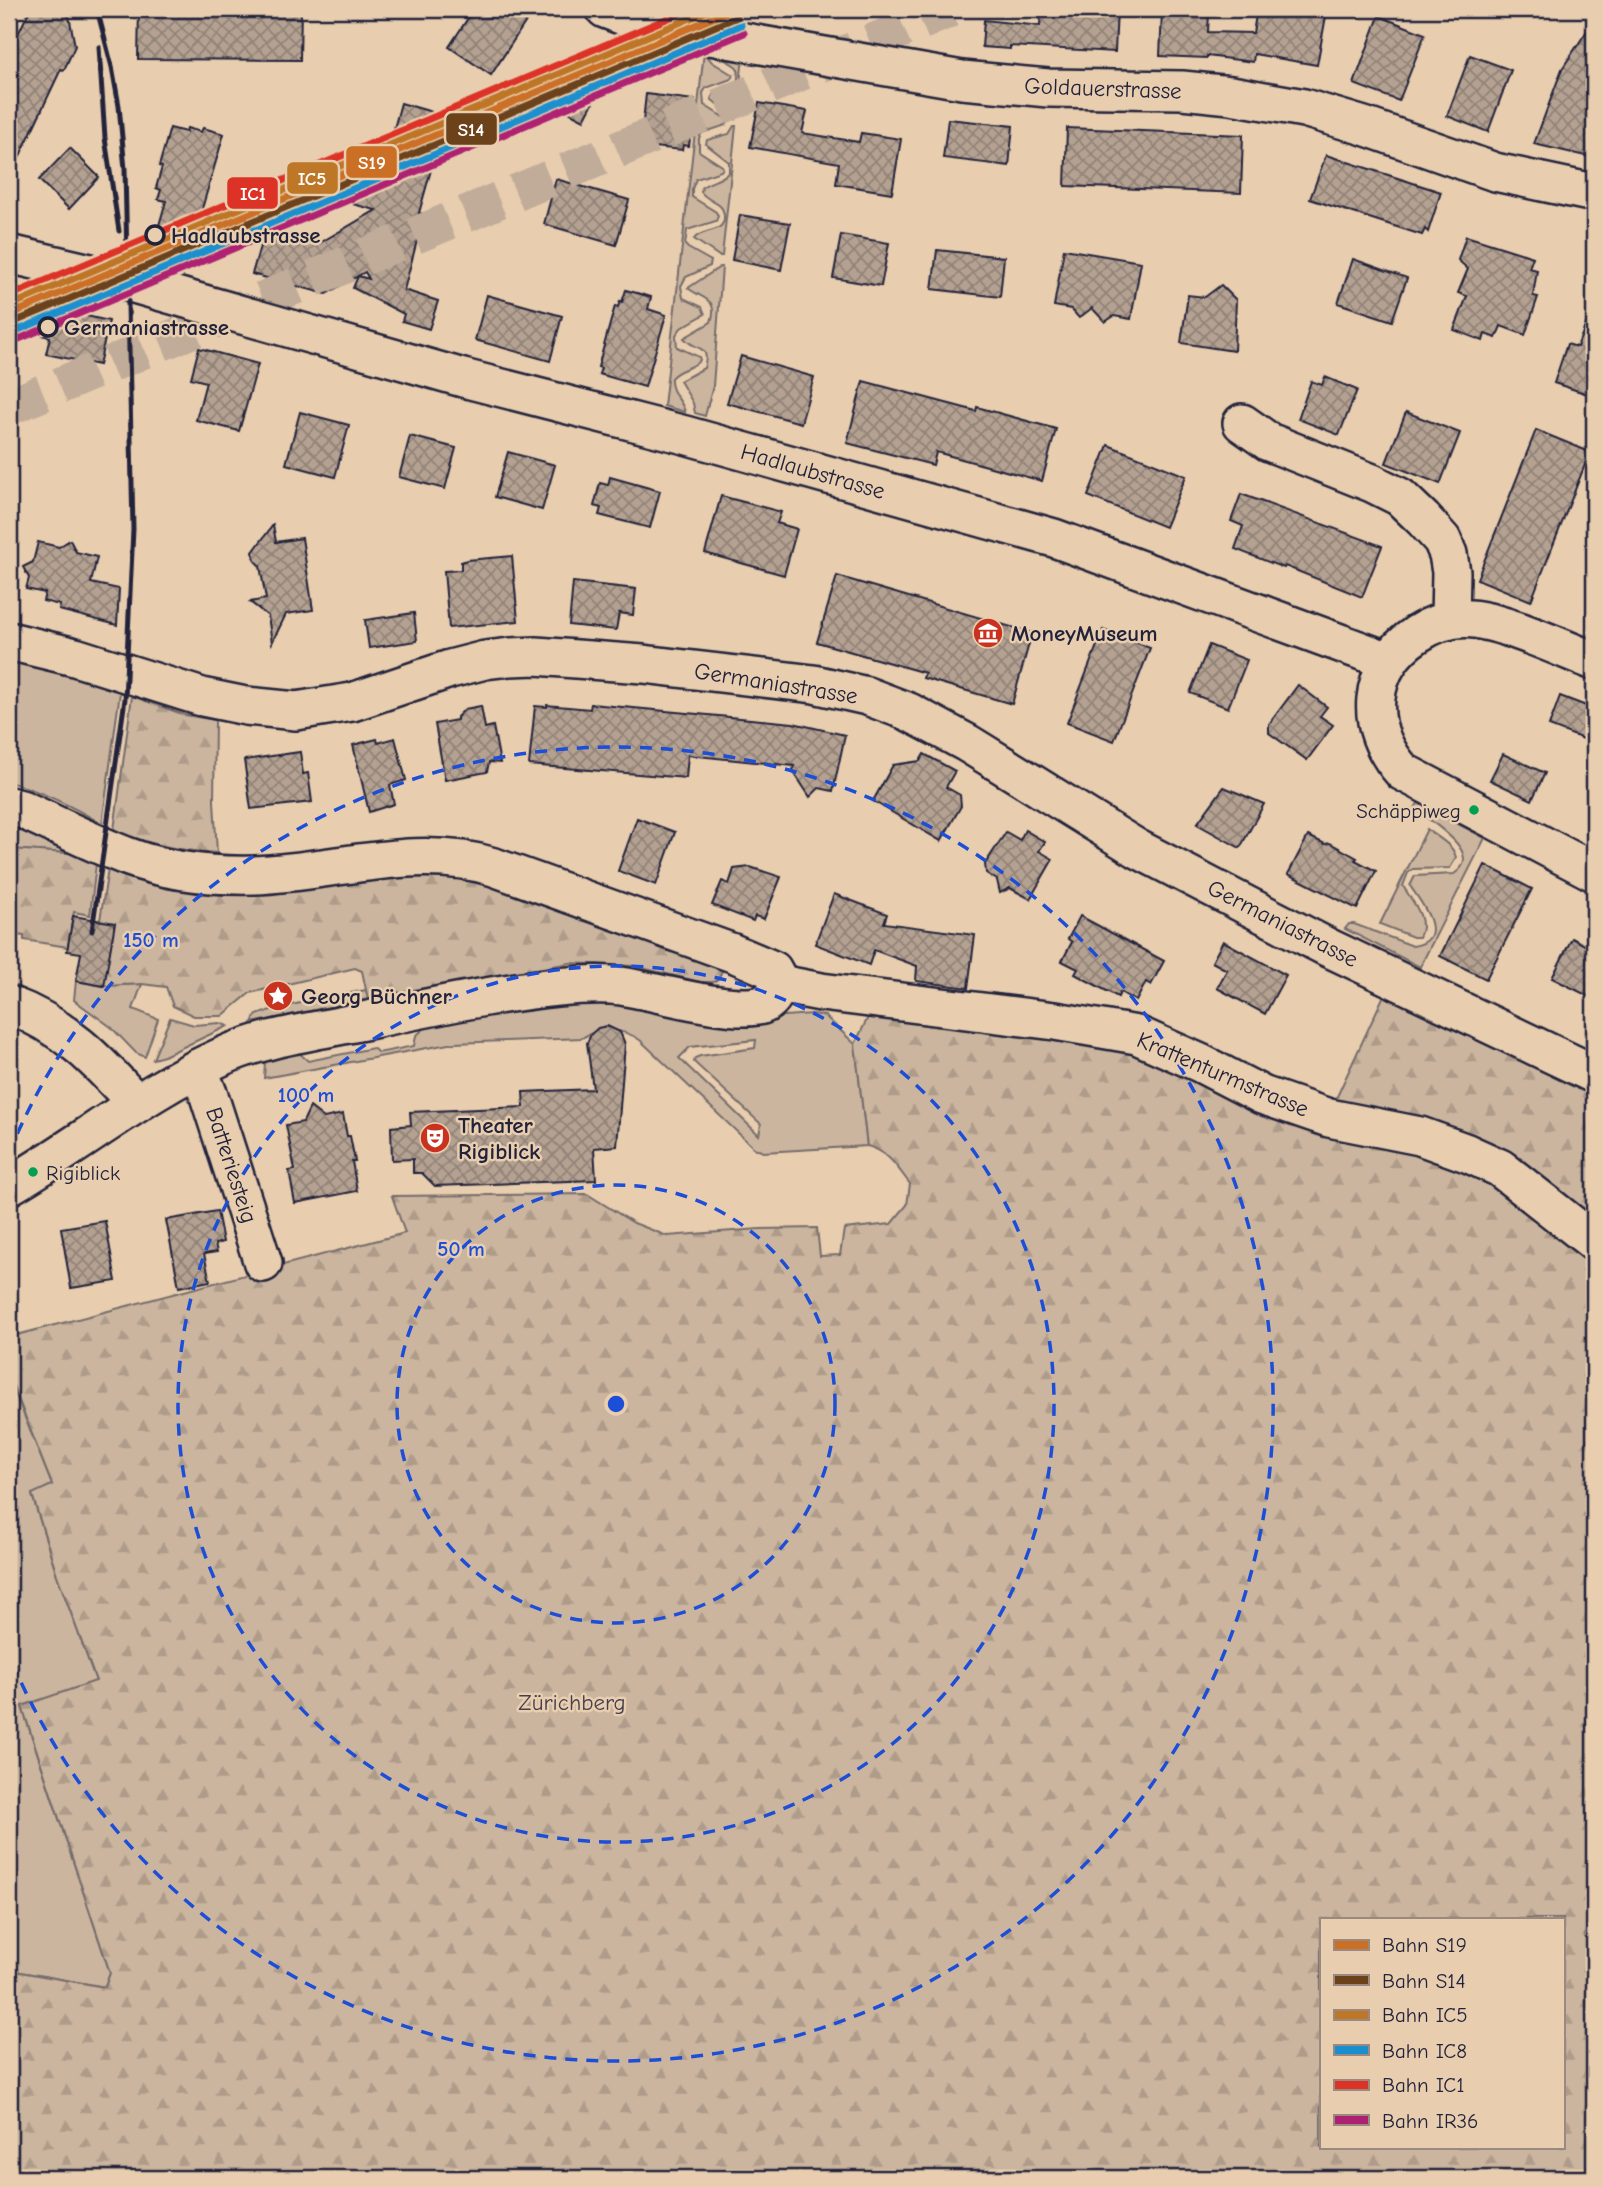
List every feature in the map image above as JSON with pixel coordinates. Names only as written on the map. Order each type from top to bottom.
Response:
[{"type":"street","name":"Goldauerstrasse","points":[[605,9],[642,23],[670,29],[962,80],[1048,88],[1182,90],[1231,95],[1304,108],[1495,172],[1594,193]]},
{"type":"street","name":"Hadlaubstrasse","points":[[9,254],[120,281],[463,378],[685,435],[1054,538],[1389,661]]},
{"type":"street","points":[[1242,423],[1269,442],[1372,483],[1399,497],[1423,519],[1442,541],[1448,554],[1451,572],[1450,620]]},
{"type":"street","points":[[1594,661],[1495,624],[1472,619],[1450,620],[1431,625],[1404,643],[1389,661],[1381,675],[1377,691],[1376,717],[1385,747],[1403,772],[1594,872]]},
{"type":"street","name":"Germaniastrasse","points":[[9,641],[75,657],[202,697],[246,706],[296,711],[352,702],[450,669],[510,657],[536,656],[643,664],[814,684],[867,696],[909,712],[967,743],[1138,849],[1327,947],[1594,1074]]},
{"type":"street","points":[[9,806],[129,857],[198,873],[257,875],[416,857],[471,860],[733,953],[773,970],[779,977],[774,997],[759,1006],[699,1001],[620,986],[585,985],[541,989],[437,1006],[279,1038],[222,1056],[198,1068],[136,1103],[71,1149],[9,1186]]},
{"type":"street","name":"Krattenturmstrasse","points":[[779,984],[821,992],[1055,1021],[1137,1035],[1262,1095],[1329,1118],[1420,1136],[1467,1153],[1500,1168],[1594,1242]]},
{"type":"street","points":[[9,1004],[55,1026],[95,1058],[136,1103]]},
{"type":"street","name":"Batteriesteig","points":[[198,1068],[263,1263]]},
{"type":"green space","points":[[704,52],[712,62],[733,75],[731,79],[706,88],[703,93],[704,105],[728,122],[702,133],[699,138],[699,151],[723,168],[696,179],[692,189],[692,197],[718,216],[716,221],[687,230],[685,245],[711,261],[710,266],[686,277],[681,286],[683,298],[702,307],[705,314],[681,328],[676,335],[677,347],[699,357],[700,360],[671,378],[672,388],[685,412],[664,406]]},
{"type":"green space","points":[[719,55],[743,57],[736,119],[711,99],[714,93],[736,85],[738,78],[738,69]]},
{"type":"green space","points":[[734,126],[722,256],[719,256],[694,239],[702,233],[717,229],[723,222],[721,207],[701,192],[702,187],[729,172],[729,162],[706,144],[707,140],[729,134]]},
{"type":"green space","points":[[720,267],[713,386],[705,416],[695,413],[693,403],[680,381],[704,368],[704,351],[684,338],[711,322],[713,308],[708,300],[688,288]]},
{"type":"green space","points":[[9,661],[40,667],[120,692],[102,824],[57,800],[9,782]]},
{"type":"green space","points":[[132,696],[185,715],[215,720],[214,801],[217,853],[164,846],[114,830]]},
{"type":"green space","points":[[1418,803],[1485,838],[1420,967],[1345,929],[1349,924],[1354,924],[1413,946],[1424,942],[1430,936],[1430,920],[1410,886],[1415,876],[1454,874],[1462,866],[1464,857],[1452,838],[1415,808]]},
{"type":"green space","points":[[9,824],[72,851],[67,853],[9,849]]},
{"type":"green space","points":[[1427,829],[1449,845],[1456,858],[1450,868],[1413,869],[1408,873],[1403,886],[1418,910],[1422,924],[1419,937],[1413,937],[1380,924]]},
{"type":"green space","points":[[9,849],[67,853],[72,851],[96,864],[90,915],[74,912],[68,947],[24,940],[24,936],[9,934]]},
{"type":"green space","points":[[108,869],[123,876],[171,889],[210,894],[256,893],[401,875],[459,873],[723,969],[718,979],[713,982],[701,982],[633,966],[570,963],[368,999],[362,971],[355,968],[250,993],[222,1016],[194,1016],[173,1006],[166,987],[142,984],[104,986],[114,923],[100,920]]},
{"type":"green space","points":[[76,981],[104,986],[142,984],[133,1009],[158,1019],[145,1057],[136,1053],[111,1027],[74,1000]]},
{"type":"green space","points":[[366,990],[368,999],[252,1023],[257,1015],[276,1008]]},
{"type":"green space","name":"Zürichberg","points":[[1384,995],[1594,1094],[1594,2178],[9,2178],[9,1970],[105,1987],[110,1973],[22,1706],[96,1681],[57,1575],[32,1494],[52,1485],[9,1375],[9,1337],[405,1233],[392,1196],[587,1194],[634,1223],[667,1236],[817,1228],[820,1256],[840,1255],[844,1229],[891,1224],[907,1205],[910,1184],[886,1156],[867,1146],[855,1044],[870,1013],[1033,1034],[1143,1054],[1322,1129]]},
{"type":"green space","points":[[589,1001],[755,1018],[813,1014],[825,1016],[855,1044],[867,1146],[763,1152],[754,1148],[640,1040],[611,1030],[582,1038],[454,1043],[264,1078],[265,1061],[269,1056],[297,1051],[308,1061],[373,1048],[378,1053],[414,1046],[416,1036],[429,1024],[551,1003]],"holes":[[[756,1040],[755,1048],[700,1056],[695,1058],[694,1062],[761,1124],[759,1135],[679,1058],[690,1047]]]},
{"type":"green space","points":[[170,1018],[194,1025],[220,1023],[228,1026],[153,1059]]},
{"type":"green space","points":[[9,1378],[52,1485],[32,1495],[57,1575],[96,1681],[22,1707],[110,1973],[105,1987],[9,1970]]},
{"type":"building","points":[[30,9],[54,9],[69,16],[75,46],[64,70],[61,69],[9,179],[9,53]]},
{"type":"building","points":[[139,9],[301,9],[300,60],[138,59]]},
{"type":"building","points":[[474,9],[534,9],[491,75],[449,47]]},
{"type":"building","points":[[1041,9],[1117,9],[1115,52],[982,47],[984,20],[1040,26]]},
{"type":"building","points":[[1170,9],[1202,9],[1201,13],[1209,13],[1208,32],[1253,33],[1257,9],[1305,9],[1309,13],[1326,16],[1317,65],[1254,54],[1253,62],[1207,56],[1160,56],[1162,12],[1169,12]]},
{"type":"building","points":[[1379,16],[1425,34],[1399,101],[1354,84]]},
{"type":"building","points":[[1594,20],[1594,158],[1534,144],[1562,69]]},
{"type":"building","points":[[1470,55],[1511,70],[1488,132],[1447,116]]},
{"type":"building","points":[[562,58],[605,80],[584,120],[541,98]]},
{"type":"building","points":[[646,94],[695,100],[689,146],[683,145],[682,150],[645,146],[646,141],[641,140]]},
{"type":"building","points":[[401,103],[446,116],[419,213],[424,214],[404,290],[438,301],[429,329],[402,321],[404,314],[353,288],[358,276],[369,279],[365,272],[326,294],[252,274],[265,229],[318,244],[376,210],[325,197],[334,162],[393,132]]},
{"type":"building","points":[[759,103],[807,111],[802,133],[859,142],[861,133],[901,139],[892,193],[836,184],[839,163],[750,147]]},
{"type":"building","points":[[948,119],[1013,126],[1009,166],[943,158]]},
{"type":"building","points":[[170,128],[186,132],[187,128],[201,132],[203,128],[224,134],[186,263],[151,253],[166,201],[158,199],[161,190],[156,188]]},
{"type":"building","points":[[1067,128],[1243,135],[1241,193],[1065,186]]},
{"type":"building","points":[[70,148],[99,177],[69,209],[39,180]]},
{"type":"building","points":[[1326,155],[1441,192],[1428,232],[1425,229],[1422,235],[1310,199]]},
{"type":"building","points":[[556,179],[629,200],[616,245],[544,224]]},
{"type":"building","points":[[740,215],[790,223],[781,270],[732,260]]},
{"type":"building","points":[[841,235],[889,243],[881,286],[833,278]]},
{"type":"building","points":[[1466,236],[1533,257],[1529,268],[1537,270],[1533,296],[1538,297],[1525,335],[1501,326],[1496,338],[1485,334],[1483,341],[1454,330],[1467,296],[1458,293],[1468,269],[1458,260]]},
{"type":"building","points":[[1064,249],[1141,262],[1131,319],[1114,316],[1105,322],[1092,308],[1079,318],[1071,309],[1054,306]]},
{"type":"building","points":[[937,250],[1004,257],[1000,297],[932,289]]},
{"type":"building","points":[[1353,259],[1407,278],[1392,321],[1338,303]]},
{"type":"building","points":[[1221,285],[1236,300],[1234,351],[1181,343],[1188,295],[1205,297]]},
{"type":"building","points":[[626,290],[651,297],[648,309],[666,315],[645,387],[599,374],[601,368],[598,367],[615,306],[618,307],[620,301],[622,302]]},
{"type":"building","points":[[487,295],[562,316],[550,361],[475,340]]},
{"type":"building","points":[[1593,306],[1594,396],[1554,383],[1567,344],[1577,347]]},
{"type":"building","points":[[46,307],[109,321],[99,365],[46,354],[50,337],[41,335]]},
{"type":"building","points":[[199,348],[258,364],[239,431],[196,420],[206,382],[191,378]]},
{"type":"building","points":[[741,356],[814,377],[801,423],[727,403]]},
{"type":"building","points":[[1325,377],[1357,390],[1339,435],[1298,419],[1311,381],[1322,385]]},
{"type":"building","points":[[863,381],[976,411],[977,407],[1056,429],[1042,481],[936,452],[933,465],[847,443]]},
{"type":"building","points":[[300,412],[349,425],[335,477],[286,464]]},
{"type":"building","points":[[1406,412],[1460,433],[1440,484],[1386,463]]},
{"type":"building","points":[[1536,430],[1590,452],[1531,601],[1477,579]]},
{"type":"building","points":[[410,436],[456,448],[445,489],[399,477]]},
{"type":"building","points":[[1108,445],[1186,476],[1165,527],[1088,496]]},
{"type":"building","points":[[508,452],[555,465],[542,510],[495,497]]},
{"type":"building","points":[[610,477],[660,491],[650,528],[599,515],[601,508],[594,506],[600,483],[608,485]]},
{"type":"building","points":[[1241,494],[1382,546],[1362,597],[1235,549],[1243,526],[1231,521]]},
{"type":"building","points":[[721,496],[781,512],[777,523],[797,529],[784,575],[705,553]]},
{"type":"building","points":[[273,525],[276,542],[302,538],[313,610],[286,614],[272,643],[268,616],[250,602],[266,599],[260,566],[255,561],[253,552]]},
{"type":"building","points":[[70,540],[76,552],[97,557],[91,583],[119,589],[117,625],[59,610],[60,605],[43,601],[45,593],[26,589],[29,578],[23,567],[33,562],[38,542],[59,547]]},
{"type":"building","points":[[512,556],[518,621],[449,628],[444,571],[461,570],[461,562],[467,560]]},
{"type":"building","points":[[837,576],[1032,633],[1012,704],[923,678],[925,673],[817,642]]},
{"type":"building","points":[[573,582],[636,589],[633,615],[619,613],[616,630],[569,625]]},
{"type":"building","points":[[414,613],[417,641],[369,648],[365,620]]},
{"type":"building","points":[[1103,630],[1150,648],[1114,741],[1067,723]]},
{"type":"building","points":[[1209,645],[1247,660],[1228,708],[1190,693]]},
{"type":"building","points":[[1298,685],[1327,707],[1320,716],[1333,725],[1307,760],[1269,733],[1269,724]]},
{"type":"building","points":[[1560,696],[1594,709],[1594,743],[1549,726]]},
{"type":"building","points":[[591,704],[793,723],[845,735],[833,791],[819,788],[810,797],[793,771],[794,766],[688,755],[686,778],[529,765],[535,706],[590,709]]},
{"type":"building","points":[[481,706],[485,728],[493,726],[500,763],[489,762],[487,772],[445,780],[435,724],[457,720],[465,709]]},
{"type":"building","points":[[395,738],[406,780],[390,785],[394,804],[369,812],[353,745],[377,739],[378,743]]},
{"type":"building","points":[[300,752],[303,774],[308,773],[312,802],[251,809],[244,760]]},
{"type":"building","points":[[924,754],[955,771],[946,787],[960,795],[961,806],[941,841],[873,801],[893,765],[920,761]]},
{"type":"building","points":[[1503,754],[1545,773],[1532,800],[1490,780]]},
{"type":"building","points":[[1224,787],[1264,804],[1240,848],[1197,824]]},
{"type":"building","points":[[637,818],[675,832],[656,885],[618,871]]},
{"type":"building","points":[[1025,830],[1045,842],[1039,851],[1053,859],[1030,899],[1010,888],[1000,893],[997,880],[986,873],[985,864],[1006,832],[1020,840]]},
{"type":"building","points":[[1308,836],[1325,844],[1330,843],[1376,871],[1357,909],[1288,874]]},
{"type":"building","points":[[1485,865],[1532,889],[1486,979],[1440,956]]},
{"type":"building","points":[[750,867],[781,877],[764,919],[755,916],[753,921],[712,905],[722,881],[729,884],[734,869]]},
{"type":"building","points":[[834,894],[887,914],[884,923],[975,935],[968,988],[916,981],[917,966],[874,950],[869,965],[815,944]]},
{"type":"building","points":[[73,916],[115,923],[104,986],[76,981],[81,953],[67,951]]},
{"type":"building","points":[[1080,916],[1164,961],[1151,985],[1146,982],[1136,1001],[1120,992],[1118,997],[1075,974],[1078,969],[1062,961],[1072,942],[1068,939]]},
{"type":"building","points":[[1572,938],[1594,950],[1594,999],[1552,978]]},
{"type":"building","points":[[1223,941],[1286,975],[1265,1014],[1217,988],[1227,970],[1212,962]]},
{"type":"building","points":[[607,1026],[620,1032],[625,1044],[617,1146],[594,1148],[596,1180],[435,1186],[422,1173],[413,1173],[413,1159],[392,1160],[391,1127],[411,1125],[410,1112],[524,1107],[523,1092],[593,1089],[587,1043],[598,1028]]},
{"type":"building","points":[[310,1107],[324,1118],[343,1114],[355,1161],[352,1161],[357,1191],[295,1203],[289,1171],[295,1170],[286,1125],[303,1122]]},
{"type":"building","points":[[217,1211],[223,1242],[215,1244],[217,1252],[204,1254],[210,1281],[179,1287],[166,1220]]},
{"type":"building","points":[[105,1221],[116,1281],[71,1288],[61,1228]]},
{"type":"tunnel","points":[[9,407],[951,9]]},
{"type":"railway","points":[[92,931],[125,699],[133,529],[125,169],[119,106],[97,9]]},
{"type":"railway","points":[[99,47],[105,138],[119,231]]},
{"type":"rail line","name":"IC1","points":[[9,296],[690,9]]},
{"type":"rail line","name":"IC5","points":[[9,306],[712,9]]},
{"type":"rail line","name":"S19","points":[[9,315],[734,9]]},
{"type":"rail line","name":"S14","points":[[12,323],[737,17]]},
{"type":"rail line","name":"IC8","points":[[16,331],[741,25]]},
{"type":"rail line","name":"IR36","points":[[19,339],[744,33]]},
{"type":"place","name":"Hadlaubstrasse","points":[[155,235]]},
{"type":"place","name":"Germaniastrasse","points":[[48,327]]},
{"type":"place","name":"MoneyMuseum","points":[[988,633]]},
{"type":"place","name":"Schäppiweg","points":[[1474,810]]},
{"type":"place","name":"Georg Büchner","points":[[278,996]]},
{"type":"place","name":"Theater Rigiblick","points":[[435,1138]]},
{"type":"place","name":"Rigiblick","points":[[33,1172]]}]
